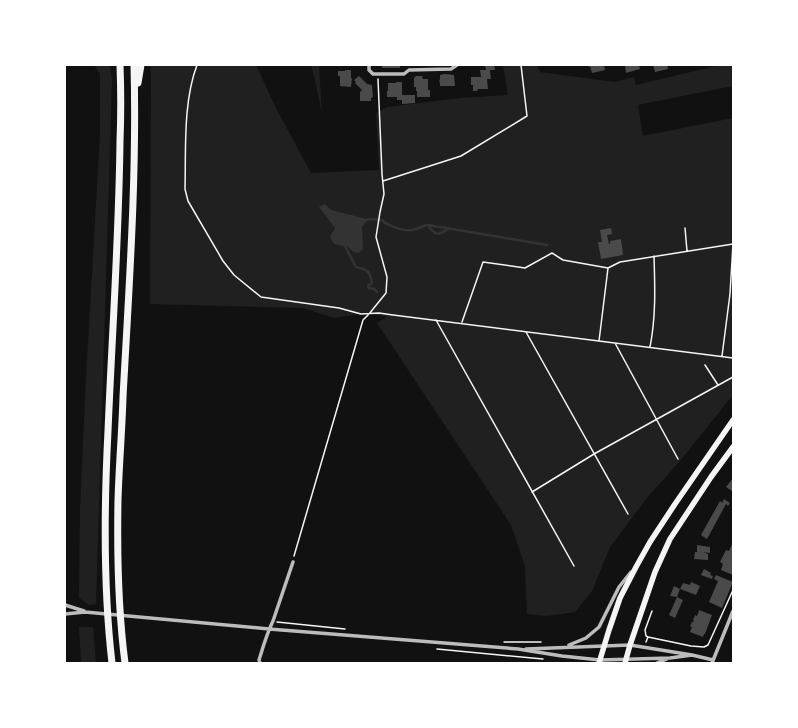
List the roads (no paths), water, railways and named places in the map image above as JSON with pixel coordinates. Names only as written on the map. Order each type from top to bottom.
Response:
[{"type":"highway","points":[[112,663],[106,594],[105,499],[120,183],[120,65]]},
{"type":"highway","points":[[125,663],[119,592],[118,500],[133,192],[135,112],[134,65]]},
{"type":"highway","points":[[135,112],[141,65]]},
{"type":"main road","points":[[600,661],[620,598],[636,567],[671,510],[733,420]]},
{"type":"main road","points":[[626,661],[655,572],[670,539],[710,478],[733,447]]},
{"type":"street","points":[[369,65],[369,70],[373,74],[404,74],[409,70],[451,69],[457,65]]},
{"type":"street","points":[[260,663],[259,660],[269,628],[273,621],[292,562]]},
{"type":"street","points":[[565,647],[586,638],[599,627],[619,586],[636,567]]},
{"type":"street","points":[[65,605],[85,612]]},
{"type":"street","points":[[518,649],[630,645],[692,655],[712,661],[733,611]]},
{"type":"street","points":[[65,614],[85,612],[518,649],[600,661],[626,661],[692,655]]},
{"type":"street","points":[[657,663],[670,658]]},
{"type":"waterway","points":[[366,220],[382,220],[385,223],[404,230],[418,229],[428,225],[547,245]]},
{"type":"waterway","points":[[428,225],[437,234],[449,228]]},
{"type":"waterway","points":[[345,246],[356,267],[368,272],[372,283],[368,286],[369,288],[374,289],[377,292]]}]
